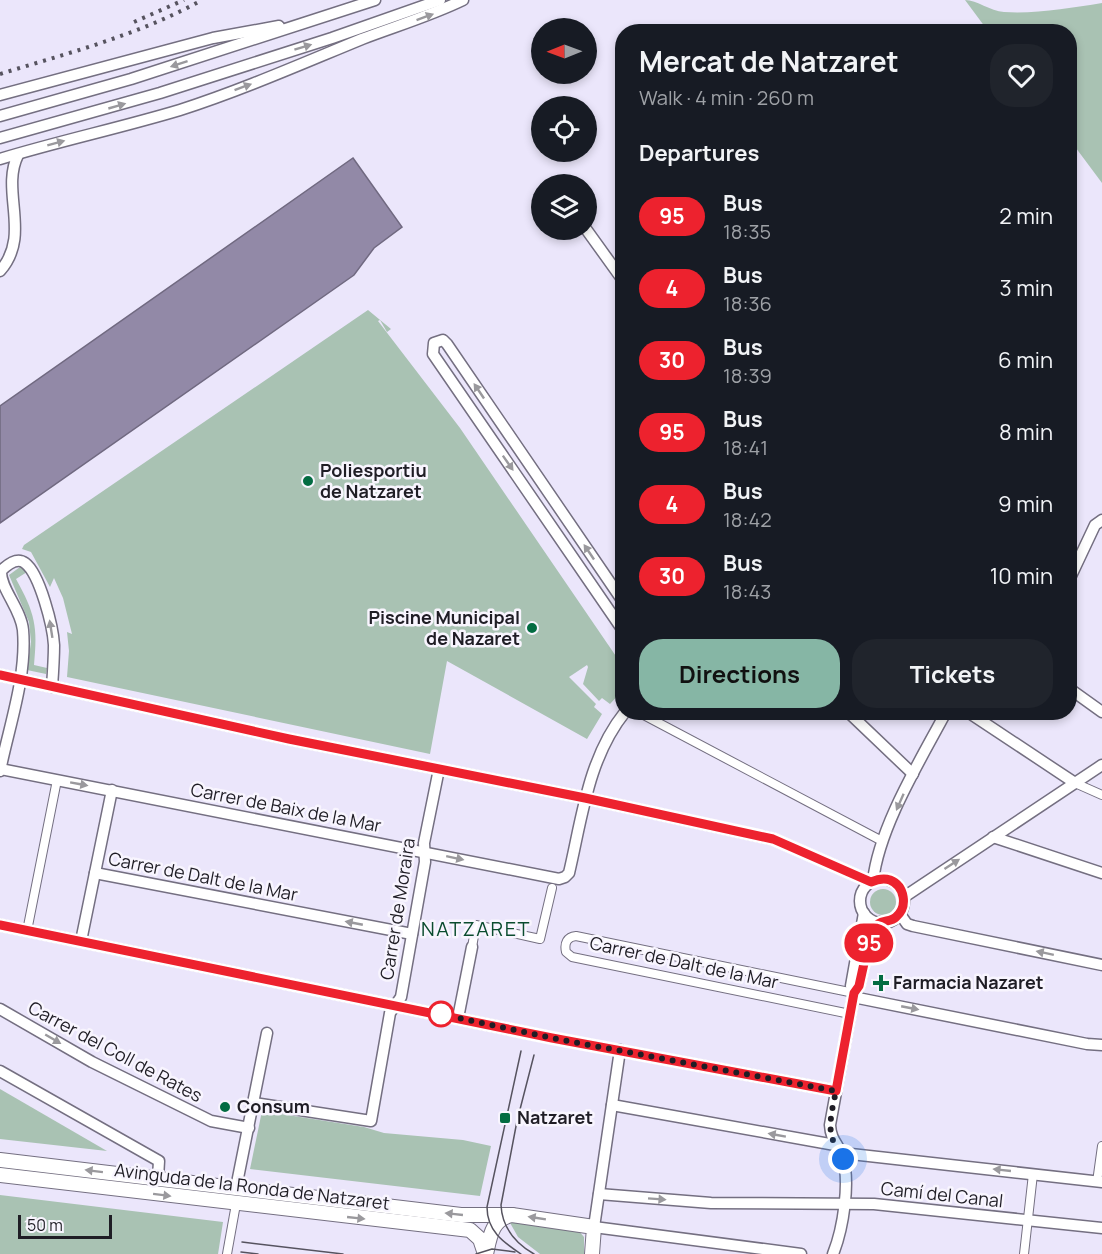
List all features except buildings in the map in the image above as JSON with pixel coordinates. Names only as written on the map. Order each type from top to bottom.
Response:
[{"type":"street","points":[[0,116],[131,80],[375,0]]},
{"type":"street","points":[[0,138],[160,93],[332,38],[440,0]]},
{"type":"street","points":[[0,159],[154,117],[210,99],[425,17],[463,0]]},
{"type":"street","points":[[0,94],[213,38],[315,20]]},
{"type":"street","points":[[0,271],[9,260],[12,244],[3,203],[2,185],[6,169],[19,154]]},
{"type":"street","points":[[594,240],[615,269]]},
{"type":"street","points":[[0,263],[8,254],[12,244]]},
{"type":"street","points":[[615,590],[447,344],[443,340],[434,343],[433,354],[615,619]]},
{"type":"street","points":[[1077,563],[1095,525],[1102,519]]},
{"type":"street","points":[[0,770],[23,658],[22,626],[18,612],[0,579],[1,571],[8,564],[19,561],[26,563],[44,598],[54,645],[52,687]]},
{"type":"street","points":[[0,675],[439,770],[585,798],[773,839],[872,881]]},
{"type":"street","points":[[1077,694],[1102,712]]},
{"type":"street","points":[[585,798],[597,760],[620,720]]},
{"type":"street","points":[[653,720],[882,841]]},
{"type":"street","points":[[856,720],[913,774]]},
{"type":"street","points":[[872,881],[882,841],[913,774],[942,720]]},
{"type":"street","points":[[980,720],[1075,783],[1102,795]]},
{"type":"street","points":[[904,897],[1102,765]]},
{"type":"street","name":"Carrer de Baix de la Mar","points":[[0,770],[112,790],[553,878],[565,877],[569,873],[585,798]]},
{"type":"street","name":"Carrer de Moraira","points":[[254,1103],[371,1121],[390,1013],[401,997],[425,852],[424,843],[439,770]]},
{"type":"street","points":[[27,931],[57,780]]},
{"type":"street","points":[[81,941],[112,790]]},
{"type":"street","points":[[993,837],[1102,873]]},
{"type":"street","name":"Carrer de Dalt de la Mar","points":[[95,873],[412,934]]},
{"type":"street","points":[[833,1254],[841,1229],[845,1204],[838,1149],[830,1125],[853,995],[851,986],[864,913],[861,897],[863,890],[872,881],[879,879],[890,880],[901,889],[904,897],[903,908],[894,919],[880,922],[864,913]]},
{"type":"street","points":[[458,1018],[476,925],[540,939],[552,888]]},
{"type":"street","points":[[900,914],[907,924],[913,926],[1102,965]]},
{"type":"street","points":[[853,995],[859,986],[870,936],[880,922]]},
{"type":"street","points":[[0,925],[458,1018],[836,1091]]},
{"type":"street","name":"Carrer de Dalt de la Mar","points":[[850,1014],[572,957],[566,952],[566,944],[570,938],[576,936],[853,995]]},
{"type":"street","points":[[853,995],[1087,1044],[1102,1045]]},
{"type":"street","name":"Carrer del Coll de Rates","points":[[1,1009],[100,1067],[211,1121],[249,1128]]},
{"type":"street","points":[[236,1188],[267,1033]]},
{"type":"street","points":[[592,1252],[620,1050]]},
{"type":"street","name":"Avinguda de la Ronda de Natzaret","points":[[0,1071],[159,1161],[158,1178]]},
{"type":"street","points":[[612,1105],[838,1149],[1099,1182],[1102,1146]]},
{"type":"street","name":"Avinguda de la Ronda de Natzaret","points":[[0,1160],[461,1215],[512,1215],[594,1227]]},
{"type":"street","points":[[1024,1254],[1033,1174]]},
{"type":"street","name":"Avinguda de la Ronda de Natzaret","points":[[0,1175],[470,1230],[480,1239],[485,1254]]},
{"type":"street","name":"Camí del Canal","points":[[599,1194],[711,1203],[874,1204],[1102,1228]]},
{"type":"street","points":[[227,1254],[236,1204]]},
{"type":"street","name":"Avinguda de la Ronda de Natzaret","points":[[485,1254],[492,1229],[501,1219],[512,1215]]},
{"type":"street","points":[[594,1227],[801,1254]]},
{"type":"green space","points":[[965,0],[999,11],[1016,12],[1053,10],[1102,3],[1102,183],[1077,149],[1077,24],[983,24]]},
{"type":"green space","name":"Poliesportiu de Natzaret","points":[[368,310],[391,329],[387,332],[380,320],[378,321],[460,428],[615,655],[615,699],[610,704],[602,698],[599,701],[583,684],[587,665],[569,677],[596,704],[594,707],[602,714],[587,739],[447,661],[430,754],[67,677],[69,651],[67,632],[72,634],[63,598],[54,578],[50,587],[31,552],[22,549],[24,545]]},
{"type":"green space","points":[[20,567],[27,572],[16,579],[34,620],[36,640],[34,665],[47,668],[46,674],[27,670],[31,642],[29,622],[9,575]]},
{"type":"green space","points":[[883,889],[892,893],[896,902],[892,911],[883,915],[874,911],[870,902],[874,893]]},
{"type":"green space","points":[[0,1089],[107,1151],[0,1139]]},
{"type":"green space","points":[[262,1111],[364,1127],[384,1133],[463,1140],[491,1146],[480,1196],[250,1169]]},
{"type":"green space","points":[[0,1195],[223,1222],[218,1254],[0,1254]]},
{"type":"green space","points":[[509,1221],[578,1230],[584,1237],[584,1254],[540,1254],[518,1237]]},
{"type":"shaded area","points":[[353,158],[402,227],[374,248],[354,275],[0,523],[0,406]]},
{"type":"tram line","points":[[521,1051],[487,1207],[490,1223],[497,1235],[521,1254]]},
{"type":"tram line","points":[[534,1055],[517,1121],[501,1205],[504,1220],[511,1234],[534,1254]]},
{"type":"tram line","points":[[242,1242],[343,1254]]},
{"type":"tram line","points":[[476,1254],[492,1249],[515,1252]]},
{"type":"tram line","points":[[241,1252],[258,1254]]},
{"type":"railway","points":[[134,22],[184,0]]},
{"type":"railway","points":[[0,74],[128,33],[202,0]]},
{"type":"bus line","name":"95","points":[[0,675],[289,739],[585,798],[773,839],[871,882],[879,879],[890,880],[901,889],[904,902],[900,914],[887,922],[880,922],[870,936],[859,986],[854,993],[836,1091],[552,1038],[0,925]]},
{"type":"place","name":"Poliesportiu de Natzaret","points":[[308,481]]},
{"type":"place","name":"Piscine Municipal de Nazaret","points":[[532,628]]},
{"type":"place","name":"Farmacia Nazaret","points":[[881,983]]},
{"type":"place","name":"Consum","points":[[225,1107]]},
{"type":"place","name":"Natzaret","points":[[505,1118]]},
{"type":"district","name":"NATZARET","points":[[476,929]]},
{"type":"route","points":[[441,1014],[435,1013],[552,1038],[836,1091],[830,1131],[843,1159]]}]
